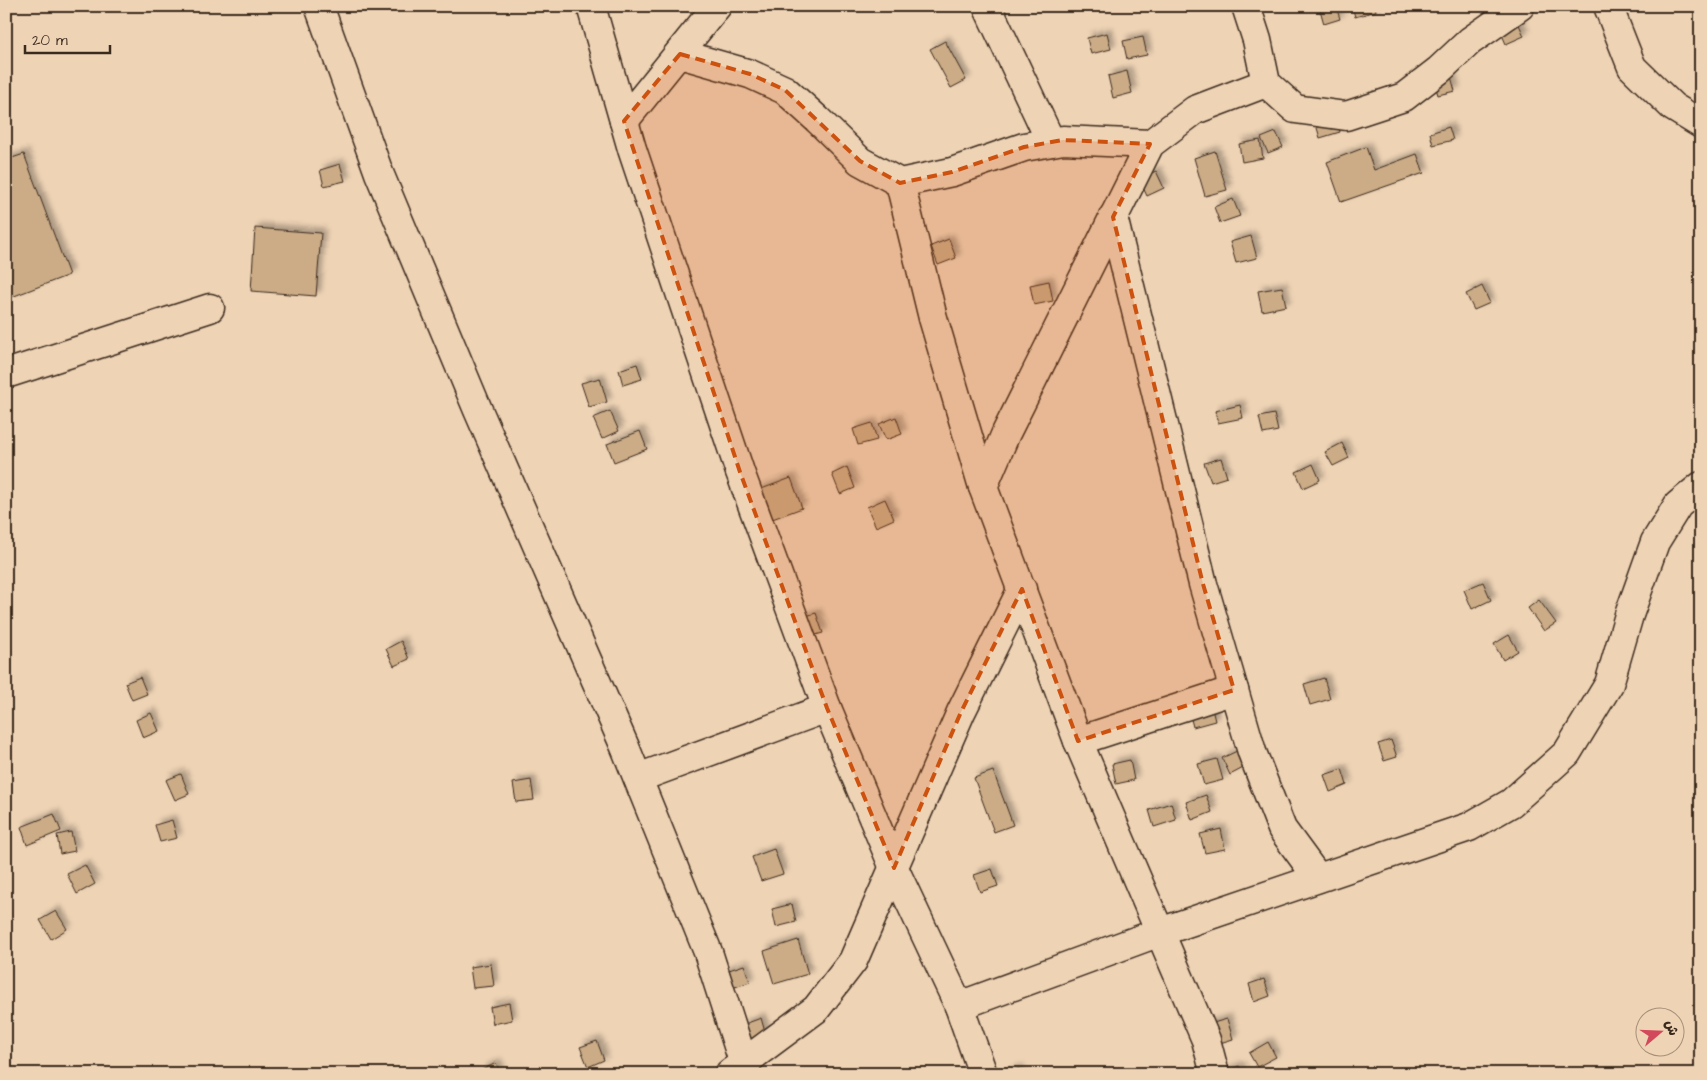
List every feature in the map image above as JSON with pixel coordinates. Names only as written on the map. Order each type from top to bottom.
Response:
[{"type":"street","points":[[319,6],[387,191],[478,410],[638,778],[708,952],[740,1070],[816,1009],[853,961],[961,712],[1022,589]]},
{"type":"street","points":[[592,6],[624,121],[740,472],[827,708],[894,868],[958,1006],[983,1074]]},
{"type":"street","points":[[624,121],[718,6]]},
{"type":"street","points":[[987,6],[1051,142]]},
{"type":"street","points":[[1246,6],[1257,40],[1266,83],[1296,109],[1346,116],[1404,97],[1439,70],[1470,41],[1520,6]]},
{"type":"street","points":[[1608,6],[1632,67],[1673,107],[1701,124]]},
{"type":"street","points":[[680,54],[750,74],[784,90],[860,161],[900,184],[952,172],[1024,147],[1063,140],[1150,144]]},
{"type":"street","points":[[983,487],[1006,433],[1150,144],[1195,110],[1266,83]]},
{"type":"street","points":[[900,184],[933,318],[983,487],[1078,741],[1206,1040],[1215,1074]]},
{"type":"street","points":[[1113,216],[1203,584],[1252,752],[1282,829],[1318,878]]},
{"type":"street","points":[[6,374],[210,308]]},
{"type":"street","points":[[958,1006],[1160,932],[1469,828],[1512,803],[1567,752],[1609,684],[1629,616],[1655,542],[1678,505],[1701,486]]},
{"type":"street","points":[[1078,741],[1234,690]]},
{"type":"street","points":[[638,778],[827,708]]},
{"type":"highlighted area","points":[[680,54],[750,74],[785,90],[860,161],[900,183],[952,172],[1024,147],[1063,140],[1150,144],[1113,217],[1203,584],[1234,690],[1078,741],[1022,589],[961,712],[894,868],[827,708],[740,472],[624,121]]},
{"type":"building","points":[[1145,6],[1163,6],[1163,10],[1145,10]]},
{"type":"building","points":[[1319,6],[1336,6],[1340,19],[1324,24]]},
{"type":"building","points":[[1352,6],[1375,6],[1376,11],[1355,17]]},
{"type":"building","points":[[1517,20],[1524,36],[1506,44],[1499,28]]},
{"type":"building","points":[[1107,33],[1111,49],[1091,54],[1087,38]]},
{"type":"building","points":[[1143,37],[1147,55],[1127,59],[1123,41]]},
{"type":"building","points":[[945,41],[966,80],[951,88],[930,49]]},
{"type":"building","points":[[1127,71],[1132,93],[1113,98],[1108,76]]},
{"type":"building","points":[[1450,73],[1455,91],[1438,95],[1433,78]]},
{"type":"building","points":[[1334,112],[1340,132],[1320,138],[1314,118]]},
{"type":"building","points":[[1449,127],[1453,140],[1433,145],[1430,133]]},
{"type":"building","points":[[1276,132],[1283,147],[1268,153],[1261,138]]},
{"type":"building","points":[[1260,140],[1263,158],[1242,162],[1239,144]]},
{"type":"building","points":[[1366,147],[1374,170],[1417,154],[1424,173],[1341,202],[1327,162]]},
{"type":"building","points":[[1215,151],[1227,190],[1205,196],[1194,158]]},
{"type":"building","points":[[24,154],[69,275],[9,298],[6,292],[6,160]]},
{"type":"building","points":[[340,164],[345,181],[324,186],[320,170]]},
{"type":"building","points":[[1156,171],[1164,188],[1147,196],[1139,179]]},
{"type":"building","points":[[1233,199],[1240,216],[1220,223],[1214,207]]},
{"type":"building","points":[[255,228],[321,233],[316,296],[251,291]]},
{"type":"building","points":[[1251,236],[1257,258],[1236,263],[1230,242]]},
{"type":"building","points":[[949,239],[956,258],[938,265],[931,246]]},
{"type":"building","points":[[1049,281],[1053,301],[1034,305],[1030,285]]},
{"type":"building","points":[[1482,286],[1490,303],[1474,310],[1466,294]]},
{"type":"building","points":[[1282,287],[1286,306],[1262,311],[1258,291]]},
{"type":"building","points":[[637,364],[642,379],[623,385],[619,370]]},
{"type":"building","points":[[600,378],[607,402],[589,407],[581,383]]},
{"type":"building","points":[[1240,405],[1243,418],[1218,423],[1215,411]]},
{"type":"building","points":[[610,411],[619,431],[602,439],[593,418]]},
{"type":"building","points":[[1274,414],[1278,431],[1263,434],[1259,417]]},
{"type":"building","points":[[896,417],[902,434],[886,440],[879,424]]},
{"type":"building","points":[[872,423],[877,440],[858,445],[853,429]]},
{"type":"building","points":[[640,431],[647,449],[614,462],[607,444]]},
{"type":"building","points":[[1342,443],[1349,458],[1333,466],[1325,452]]},
{"type":"building","points":[[1221,458],[1227,477],[1211,482],[1204,463]]},
{"type":"building","points":[[1313,464],[1320,480],[1303,488],[1296,472]]},
{"type":"building","points":[[847,467],[855,488],[840,494],[832,474]]},
{"type":"building","points":[[791,478],[802,508],[767,521],[756,491]]},
{"type":"building","points":[[885,499],[894,519],[876,527],[867,507]]},
{"type":"building","points":[[1483,582],[1491,600],[1472,609],[1464,590]]},
{"type":"building","points":[[1539,600],[1556,623],[1544,631],[1528,608]]},
{"type":"building","points":[[816,613],[823,633],[808,637],[802,617]]},
{"type":"building","points":[[1509,635],[1518,651],[1503,660],[1494,644]]},
{"type":"building","points":[[401,641],[409,659],[394,666],[386,649]]},
{"type":"building","points":[[140,677],[147,694],[132,700],[125,683]]},
{"type":"building","points":[[1324,678],[1330,699],[1310,705],[1304,684]]},
{"type":"building","points":[[1211,705],[1215,721],[1193,727],[1189,711]]},
{"type":"building","points":[[151,713],[159,731],[143,738],[136,720]]},
{"type":"building","points":[[1391,740],[1397,757],[1384,761],[1378,744]]},
{"type":"building","points":[[1237,751],[1245,767],[1230,775],[1222,758]]},
{"type":"building","points":[[1217,759],[1223,780],[1204,785],[1198,764]]},
{"type":"building","points":[[1130,760],[1134,780],[1116,784],[1112,764]]},
{"type":"building","points":[[1342,769],[1347,785],[1330,792],[1324,775]]},
{"type":"building","points":[[993,771],[1013,825],[994,832],[974,778]]},
{"type":"building","points":[[181,774],[189,794],[175,800],[166,780]]},
{"type":"building","points":[[531,780],[534,800],[516,802],[513,783]]},
{"type":"building","points":[[1206,795],[1212,812],[1192,820],[1186,802]]},
{"type":"building","points":[[1171,803],[1176,820],[1154,827],[1149,810]]},
{"type":"building","points":[[54,814],[61,831],[27,845],[21,827]]},
{"type":"building","points":[[172,820],[177,838],[160,842],[155,825]]},
{"type":"building","points":[[1221,829],[1225,849],[1205,853],[1200,834]]},
{"type":"building","points":[[71,832],[75,851],[60,854],[57,835]]},
{"type":"building","points":[[774,849],[783,874],[761,881],[752,857]]},
{"type":"building","points":[[85,865],[95,884],[77,894],[67,874]]},
{"type":"building","points":[[992,869],[998,886],[980,892],[974,875]]},
{"type":"building","points":[[792,904],[796,922],[776,927],[772,909]]},
{"type":"building","points":[[56,911],[67,929],[51,939],[40,920]]},
{"type":"building","points":[[798,940],[808,974],[774,984],[764,951]]},
{"type":"building","points":[[491,964],[494,986],[473,988],[470,967]]},
{"type":"building","points":[[744,965],[750,982],[729,989],[723,972]]},
{"type":"building","points":[[1264,979],[1270,996],[1254,1002],[1249,984]]},
{"type":"building","points":[[509,1003],[512,1020],[493,1024],[490,1007]]},
{"type":"building","points":[[761,1018],[767,1039],[749,1045],[742,1025]]},
{"type":"building","points":[[1227,1019],[1233,1039],[1213,1045],[1206,1025]]},
{"type":"building","points":[[597,1041],[604,1060],[588,1067],[580,1047]]},
{"type":"building","points":[[1268,1042],[1276,1057],[1257,1067],[1249,1053]]},
{"type":"building","points":[[496,1063],[501,1074],[483,1074],[482,1070]]},
{"type":"building","points":[[1239,1066],[1243,1074],[1221,1073]]},
{"type":"building","points":[[1019,1069],[1020,1074],[1004,1074]]}]
